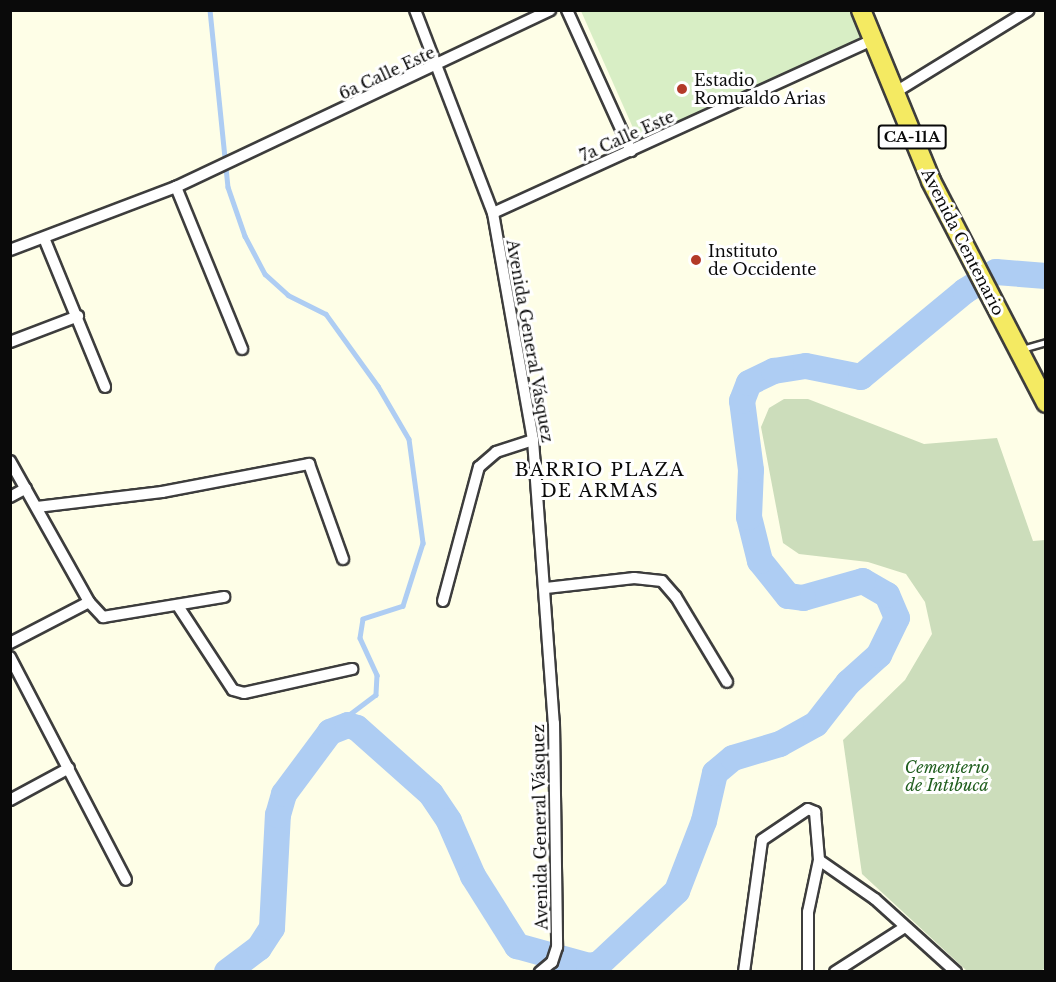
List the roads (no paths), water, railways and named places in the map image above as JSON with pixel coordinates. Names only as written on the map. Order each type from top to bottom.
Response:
[{"type":"main road","name":"Avenida Centenario","points":[[861,10],[931,181],[1046,403]]},
{"type":"street","name":"Avenida General Vásquez","points":[[415,10],[493,213],[533,440],[546,588],[554,723],[557,947],[552,962],[540,972]]},
{"type":"street","name":"6a Calle Este","points":[[10,250],[176,187],[436,67],[550,10]]},
{"type":"street","points":[[567,10],[631,151]]},
{"type":"street","points":[[894,93],[1029,10]]},
{"type":"street","name":"7a Calle Este","points":[[493,213],[872,40]]},
{"type":"street","points":[[176,187],[242,349]]},
{"type":"street","points":[[44,238],[78,316],[105,387]]},
{"type":"street","points":[[10,342],[78,316]]},
{"type":"street","points":[[443,602],[479,466],[496,452],[533,440]]},
{"type":"street","points":[[10,461],[89,602],[108,618],[224,597]]},
{"type":"street","points":[[37,507],[162,492],[309,464],[343,560]]},
{"type":"street","points":[[10,497],[26,488]]},
{"type":"street","points":[[546,588],[634,578],[662,581],[676,597],[727,682]]},
{"type":"street","points":[[10,643],[89,602]]},
{"type":"street","points":[[178,606],[232,690],[244,693],[352,669]]},
{"type":"street","points":[[10,657],[126,880]]},
{"type":"street","points":[[10,800],[69,768]]},
{"type":"street","points":[[744,972],[762,840],[812,810],[819,860],[808,912],[808,972]]},
{"type":"street","points":[[819,860],[875,899],[948,969]]},
{"type":"street","points":[[835,972],[905,927]]},
{"type":"lane","points":[[1018,350],[1046,342]]},
{"type":"waterway","points":[[210,10],[228,187],[245,236],[265,274],[288,295],[326,314],[378,386],[409,439],[423,543],[403,606],[363,619],[360,638],[377,675],[376,695],[349,715],[348,725]]},
{"type":"waterway","points":[[227,972],[259,948],[272,928],[278,815],[284,794],[330,732],[348,725],[357,728],[431,794],[449,821],[473,876],[517,946],[589,966],[599,964],[677,891],[704,821],[715,773],[733,758],[780,744],[816,724],[848,683],[879,655],[897,618],[887,595],[863,581],[803,598],[788,596],[760,561],[749,517],[751,470],[742,401],[749,383],[774,371],[806,366],[861,377],[965,291],[996,272],[1046,276]]},
{"type":"place","name":"Estadio Romualdo Arias","points":[[682,89]]},
{"type":"place","name":"Instituto de Occidente","points":[[696,260]]},
{"type":"district","name":"BARRIO PLAZA DE ARMAS","points":[[600,481]]},
{"type":"park label","name":"Cementerio de Intibucá","points":[[947,776]]}]
